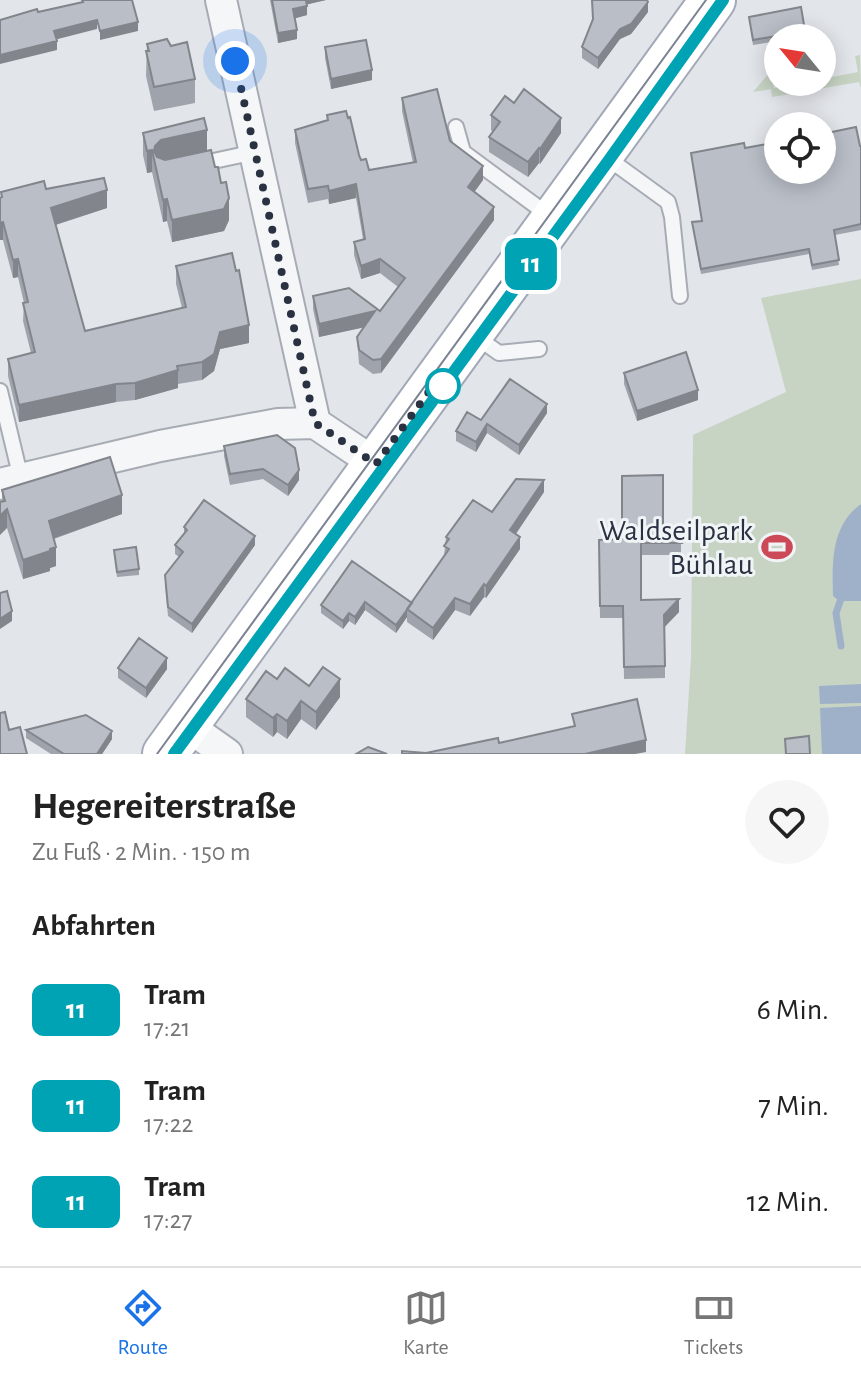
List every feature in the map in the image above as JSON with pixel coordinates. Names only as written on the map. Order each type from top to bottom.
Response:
[{"type":"main road","points":[[175,739],[713,0]]},
{"type":"street","points":[[221,0],[315,423]]},
{"type":"street","points":[[11,481],[190,440],[278,424],[315,423],[376,464]]},
{"type":"street","points":[[175,739],[227,754]]},
{"type":"lane","points":[[456,127],[463,152],[554,219]]},
{"type":"lane","points":[[179,169],[255,152]]},
{"type":"lane","points":[[602,154],[668,202],[680,296]]},
{"type":"lane","points":[[471,334],[499,353],[539,349]]},
{"type":"lane","points":[[0,391],[11,481]]},
{"type":"green space","points":[[860,55],[861,88],[859,82],[836,86],[836,76],[858,72],[855,56]]},
{"type":"green space","points":[[764,79],[764,90],[753,92]]},
{"type":"green space","name":"Waldseilpark Bühlau","points":[[861,279],[861,754],[685,754],[691,658],[693,435],[786,392],[761,298]]},
{"type":"water","points":[[861,504],[861,601],[839,601],[833,596],[835,546],[844,523]]},
{"type":"water","points":[[861,684],[861,703],[820,704],[819,686]]},
{"type":"water","points":[[861,706],[861,754],[822,754],[820,708]]},
{"type":"building","points":[[82,0],[132,0],[138,22],[100,31],[97,20],[54,31],[57,41],[0,55],[0,20]]},
{"type":"building","points":[[272,0],[306,0],[307,6],[293,9],[297,30],[278,33]]},
{"type":"building","points":[[592,0],[648,2],[631,24],[620,29],[598,58],[582,47],[593,19]]},
{"type":"building","points":[[801,7],[804,24],[764,24],[764,38],[753,40],[749,17]]},
{"type":"building","points":[[167,39],[171,46],[187,42],[195,79],[154,87],[147,44]]},
{"type":"building","points":[[366,40],[372,70],[331,79],[325,47]]},
{"type":"building","points":[[437,89],[450,141],[483,166],[468,187],[494,207],[381,359],[373,360],[359,350],[357,337],[375,311],[319,324],[313,296],[349,288],[380,311],[405,278],[380,259],[361,266],[354,242],[365,239],[356,184],[329,191],[328,186],[308,189],[295,130],[328,120],[327,115],[346,111],[359,155],[361,160],[366,159],[369,170],[416,162],[402,98]]},
{"type":"building","points":[[524,89],[561,118],[528,162],[489,137],[500,122],[491,115],[505,96],[514,103]]},
{"type":"building","points":[[204,118],[207,130],[161,140],[154,151],[157,157],[165,160],[211,150],[221,183],[226,182],[229,198],[224,209],[172,220],[167,199],[163,200],[152,150],[147,151],[143,133]]},
{"type":"building","points":[[856,127],[861,146],[861,224],[834,230],[839,260],[812,265],[809,249],[701,269],[692,222],[702,221],[691,153],[744,143],[745,148],[764,145],[764,184],[836,184],[836,131]]},
{"type":"building","points":[[104,178],[107,190],[51,208],[85,331],[186,307],[176,266],[232,253],[236,271],[239,270],[249,325],[220,332],[214,354],[202,362],[177,366],[178,370],[135,383],[116,384],[19,405],[8,359],[35,352],[23,303],[28,302],[18,259],[13,260],[3,222],[0,223],[1,192],[44,181],[46,189]]},
{"type":"building","points":[[686,352],[698,390],[637,411],[624,373]]},
{"type":"building","points":[[510,379],[547,404],[519,445],[487,424],[476,442],[456,431],[467,412],[481,420]]},
{"type":"building","points":[[277,435],[295,448],[299,470],[288,485],[263,469],[230,474],[224,446]]},
{"type":"building","points":[[110,457],[122,495],[49,521],[56,547],[23,560],[7,509],[0,516],[0,502],[5,501],[2,490]]},
{"type":"building","points":[[663,475],[663,529],[681,543],[641,543],[641,600],[679,599],[664,615],[665,666],[624,667],[623,606],[600,606],[599,540],[622,539],[622,476]]},
{"type":"building","points":[[516,479],[544,480],[510,530],[520,537],[470,604],[455,598],[433,628],[407,609],[449,549],[444,546],[449,539],[446,537],[473,500],[492,512]]},
{"type":"building","points":[[204,500],[255,536],[192,624],[168,607],[165,575],[183,552],[175,545]]},
{"type":"building","points":[[136,547],[139,569],[117,572],[114,550]]},
{"type":"building","points":[[352,561],[412,603],[396,625],[365,602],[355,617],[349,613],[343,621],[321,605]]},
{"type":"building","points":[[7,591],[12,611],[0,619],[0,593]]},
{"type":"building","points":[[139,638],[167,658],[146,688],[118,668]]},
{"type":"building","points":[[323,667],[340,679],[316,712],[301,701],[287,721],[277,714],[273,718],[246,699],[266,671],[277,679],[285,668],[309,686]]},
{"type":"building","points":[[637,699],[646,740],[585,754],[402,754],[402,751],[426,753],[498,738],[499,743],[575,726],[572,714]]},
{"type":"building","points":[[5,712],[9,730],[20,727],[27,754],[0,754],[0,713]]},
{"type":"building","points":[[86,715],[112,731],[97,754],[64,754],[26,730]]},
{"type":"building","points":[[809,736],[810,754],[786,754],[785,739]]},
{"type":"building","points":[[368,747],[387,754],[356,754]]},
{"type":"waterway","points":[[841,646],[836,613],[842,596]]},
{"type":"tram line","points":[[157,754],[706,0]]},
{"type":"tram line","points":[[174,754],[723,0]]},
{"type":"tram line","name":"11","points":[[174,754],[723,0]]},
{"type":"place","name":"Waldseilpark Bühlau","points":[[777,547]]},
{"type":"route","points":[[235,61],[315,423],[376,464],[436,382],[443,386]]}]
